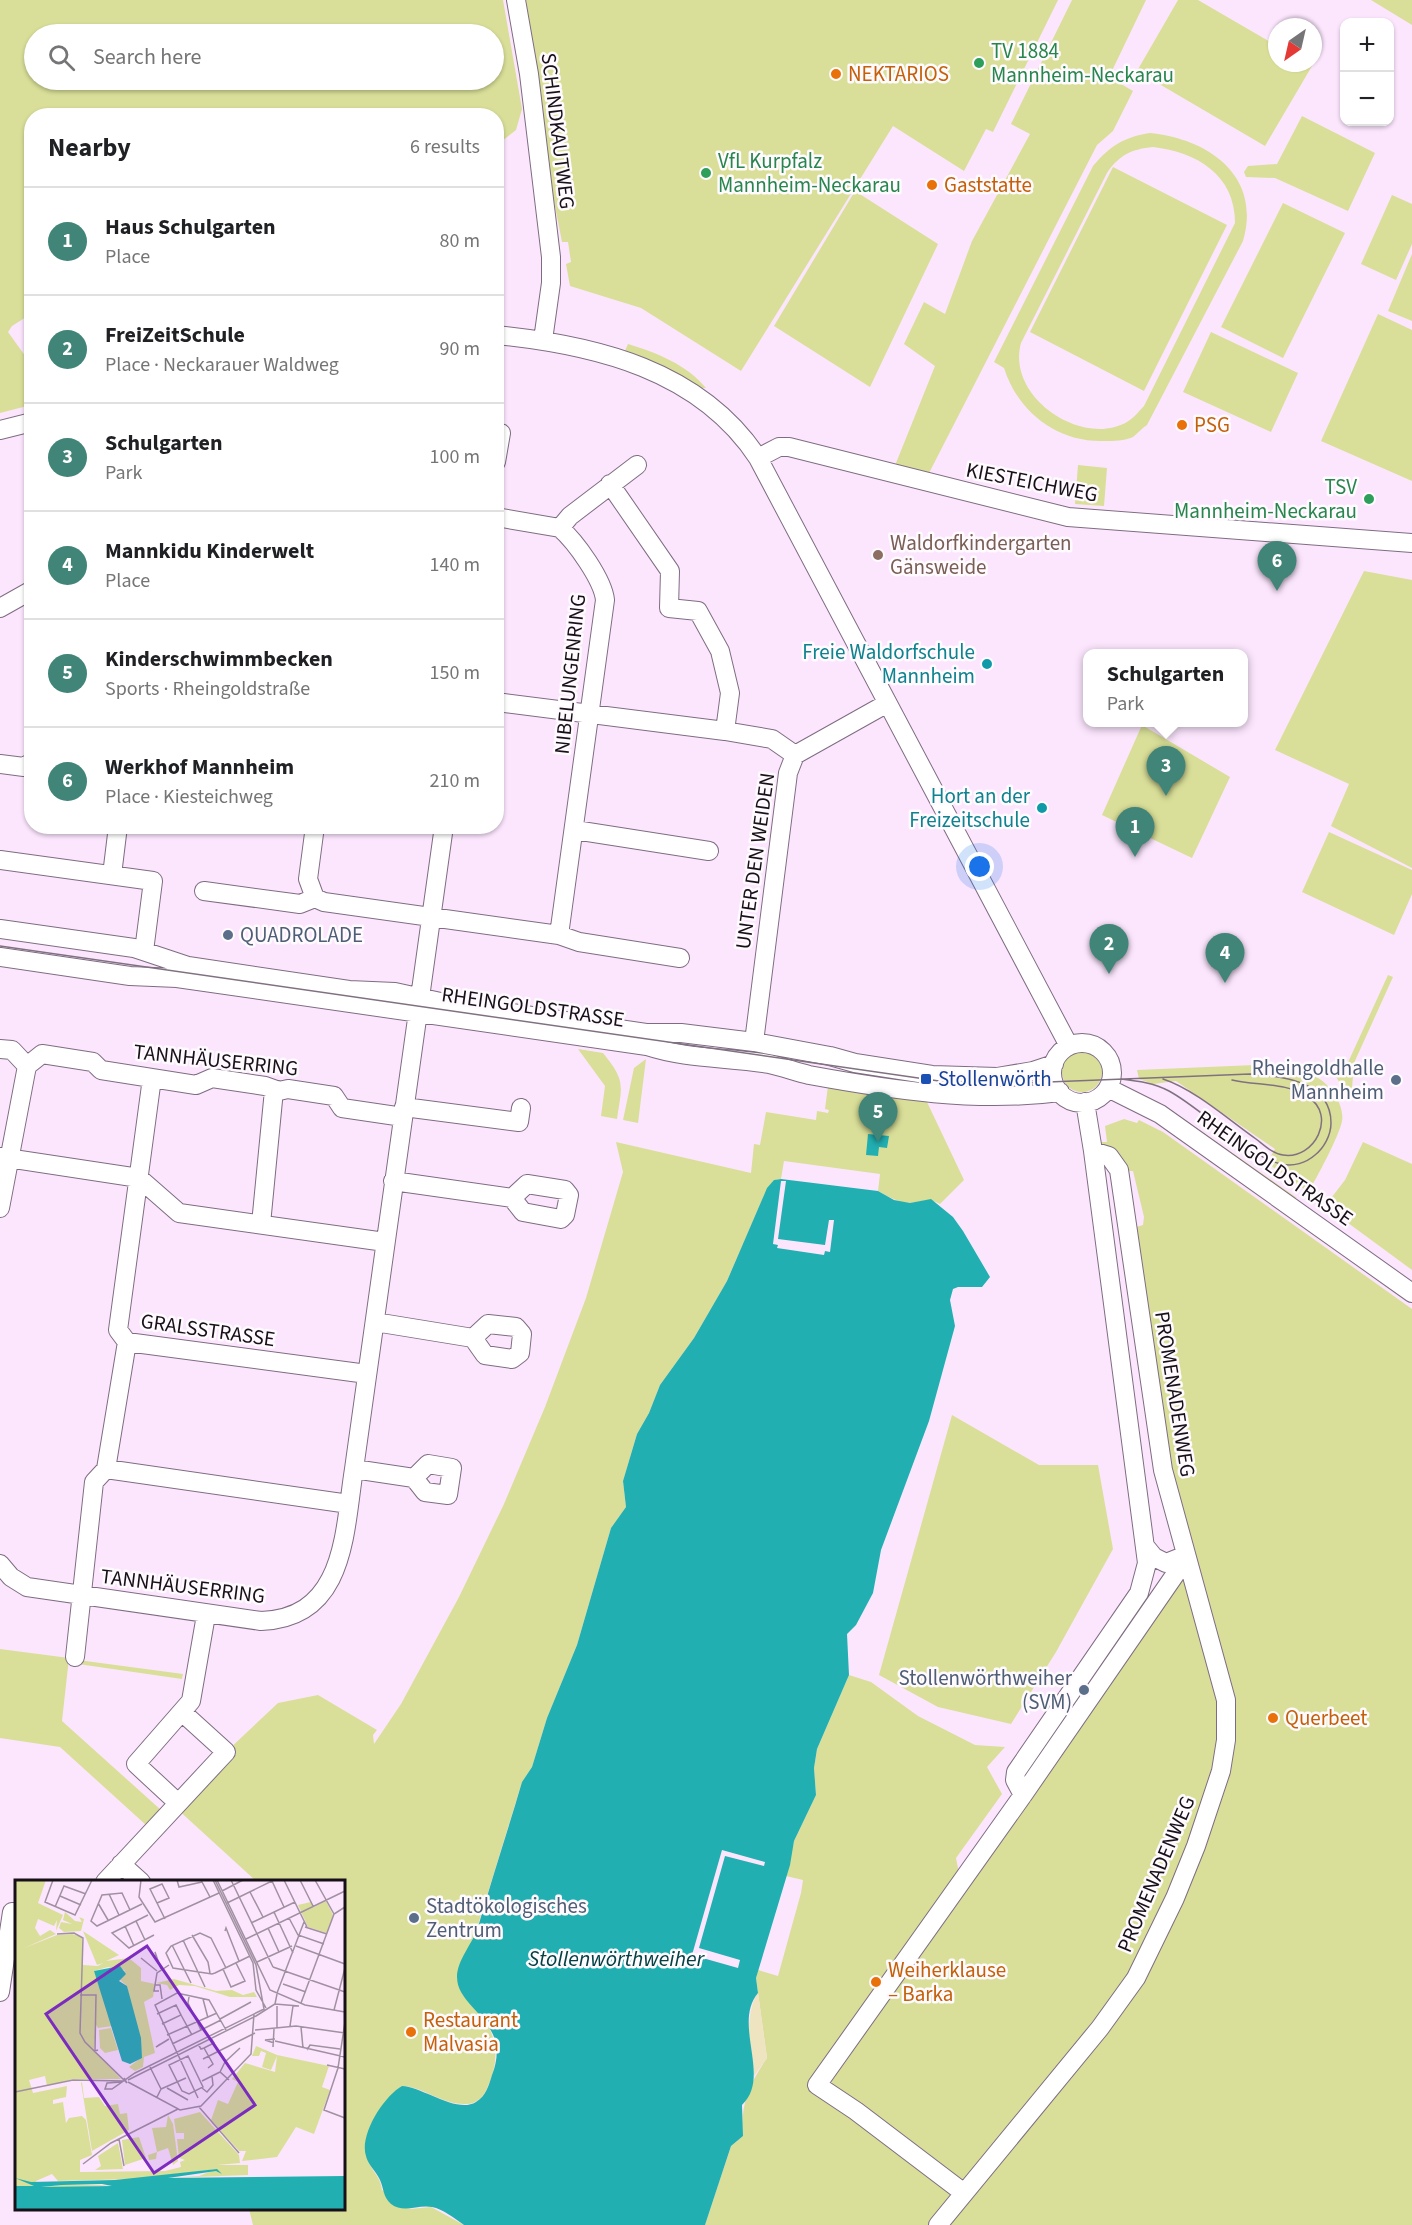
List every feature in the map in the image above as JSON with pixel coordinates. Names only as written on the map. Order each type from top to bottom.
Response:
[{"type":"street","name":"SCHINDKAUTWEG","points":[[516,0],[529,74],[551,257],[543,340]]},
{"type":"street","points":[[504,336],[543,340],[616,357],[663,376],[717,410],[745,438],[758,458],[886,704],[1069,1046]]},
{"type":"street","points":[[0,430],[24,424]]},
{"type":"street","name":"KIESTEICHWEG","points":[[758,458],[779,447],[789,447],[1068,517],[1412,543]]},
{"type":"street","points":[[504,518],[560,528],[570,516],[637,465]]},
{"type":"street","points":[[610,484],[670,571],[669,608],[698,611],[720,651],[730,693],[725,731]]},
{"type":"street","name":"NIBELUNGENRING","points":[[559,935],[605,600],[604,589],[568,535],[560,528]]},
{"type":"street","points":[[0,608],[24,594]]},
{"type":"street","points":[[504,703],[725,731],[772,740],[795,755]]},
{"type":"street","name":"UNTER DEN WEIDEN","points":[[754,1042],[788,773],[795,755],[886,704]]},
{"type":"street","points":[[0,764],[24,767]]},
{"type":"street","points":[[575,830],[709,851]]},
{"type":"street","points":[[111,874],[117,834]]},
{"type":"street","points":[[314,834],[308,879],[315,898],[324,903],[559,935],[579,942],[680,958]]},
{"type":"street","name":"TANNHÄUSERRING","points":[[0,1564],[11,1577],[27,1587],[206,1615],[273,1621],[295,1614],[317,1599],[335,1571],[349,1504],[443,834]]},
{"type":"street","points":[[0,860],[153,881],[144,951]]},
{"type":"street","points":[[204,891],[300,904],[315,898]]},
{"type":"street","name":"RHEINGOLDSTRASSE","points":[[0,929],[144,951],[188,966],[648,1046],[678,1055],[723,1057],[811,1075],[944,1094],[1008,1097],[1060,1092],[1071,1100],[1085,1102]]},
{"type":"street","name":"RHEINGOLDSTRASSE","points":[[0,957],[130,976],[177,978],[646,1033],[681,1033],[754,1042],[830,1056],[855,1064],[953,1076],[997,1077],[1033,1071],[1054,1064]]},
{"type":"street","points":[[1023,1795],[1015,1780],[1017,1772],[1138,1593],[1145,1576],[1145,1546],[1085,1102],[1098,1098],[1108,1088],[1112,1069],[1103,1052],[1091,1044],[1069,1046],[1060,1053],[1054,1064],[1053,1076],[1060,1092]]},
{"type":"street","points":[[0,1049],[12,1050],[27,1066],[14,1144],[4,1157],[0,1208]]},
{"type":"street","name":"TANNHÄUSERRING","points":[[27,1066],[42,1054],[93,1062],[101,1070],[196,1085],[212,1078],[265,1086],[274,1090],[288,1089],[334,1096],[342,1108],[519,1122],[521,1108]]},
{"type":"street","points":[[127,1342],[118,1330],[152,1078]]},
{"type":"street","name":"RHEINGOLDSTRASSE","points":[[1108,1088],[1160,1114],[1412,1293]]},
{"type":"street","points":[[261,1224],[274,1090]]},
{"type":"street","name":"PROMENADENWEG","points":[[938,2225],[1100,2028],[1136,1978],[1175,1898],[1205,1822],[1221,1771],[1226,1740],[1226,1700],[1163,1470],[1119,1170],[1109,1156],[1093,1151]]},
{"type":"street","points":[[4,1157],[139,1178],[179,1213],[385,1242]]},
{"type":"street","points":[[393,1181],[512,1198]]},
{"type":"street","points":[[1107,1272],[1134,1274]]},
{"type":"street","points":[[375,1322],[473,1338]]},
{"type":"street","name":"GRALSSTRASSE","points":[[106,1469],[127,1342],[367,1374]]},
{"type":"street","points":[[106,1469],[349,1504]]},
{"type":"street","name":"TANNHÄUSERRING","points":[[75,1657],[94,1482],[106,1469]]},
{"type":"street","points":[[354,1469],[414,1478]]},
{"type":"street","points":[[1145,1546],[1160,1561],[1172,1562],[1186,1555]]},
{"type":"street","points":[[964,2193],[856,2111],[817,2085],[1023,1795],[1181,1566],[1186,1555]]},
{"type":"street","points":[[178,1803],[136,1764],[183,1713],[194,1692],[206,1615]]},
{"type":"street","points":[[106,1880],[226,1752],[183,1713]]},
{"type":"street","points":[[121,1864],[140,1880]]},
{"type":"street","points":[[0,1992],[10,1912]]},
{"type":"shaded area","points":[[0,0],[503,0],[522,109],[516,130],[504,139],[504,108],[24,108],[24,318],[12,326],[8,332],[24,354],[24,407],[0,413]]},
{"type":"shaded area","name":"VfL Kurpfalz Mannheim-Neckarau","points":[[526,0],[1058,0],[993,132],[986,129],[964,171],[893,126],[741,371],[641,308],[570,286],[566,264],[571,262],[568,242],[562,242],[551,186]]},
{"type":"shaded area","points":[[1072,0],[1146,0],[1109,77],[1133,91],[1113,131],[1097,145],[927,477],[894,468],[935,366],[904,344],[924,302],[945,314],[972,241],[1030,134],[1011,124]]},
{"type":"shaded area","points":[[1178,0],[1198,0],[1268,41],[1268,72],[1308,72],[1265,146],[1137,71]]},
{"type":"shaded area","points":[[1371,0],[1412,0],[1412,25]]},
{"type":"shaded area","points":[[1302,116],[1375,153],[1348,211],[1275,178],[1246,177],[1244,172],[1248,166],[1277,164]]},
{"type":"shaded area","points":[[1150,133],[1192,143],[1226,165],[1237,180],[1245,198],[1247,218],[1243,241],[1147,425],[1133,437],[1126,439],[1112,441],[1071,437],[1042,422],[1029,411],[1010,384],[1004,368],[994,362],[1093,166],[1105,153],[1118,144]],"holes":[[[1153,147],[1169,150],[1198,161],[1221,179],[1233,206],[1235,223],[1144,406],[1127,422],[1109,428],[1089,428],[1070,423],[1036,399],[1025,382],[1019,363],[1021,343],[1107,173],[1121,157],[1139,149]]]},
{"type":"shaded area","points":[[1113,167],[1227,225],[1144,391],[1030,332]]},
{"type":"shaded area","points":[[855,191],[938,244],[870,387],[774,326]]},
{"type":"shaded area","points":[[1392,195],[1412,204],[1412,244],[1396,280],[1361,264]]},
{"type":"shaded area","points":[[1283,203],[1345,233],[1283,358],[1221,327]]},
{"type":"shaded area","points":[[1412,254],[1412,321],[1388,311]]},
{"type":"shaded area","points":[[1378,314],[1412,330],[1412,481],[1321,441]]},
{"type":"shaded area","points":[[1211,332],[1298,373],[1271,432],[1183,392]]},
{"type":"shaded area","points":[[628,344],[680,366],[706,388],[699,388],[660,365],[624,353]]},
{"type":"shaded area","points":[[1078,465],[1107,468],[1104,506],[1075,504]]},
{"type":"shaded area","points":[[1364,571],[1412,580],[1412,868],[1331,826],[1349,784],[1275,750]]},
{"type":"shaded area","points":[[1141,727],[1145,727],[1230,777],[1192,858],[1102,815]]},
{"type":"shaded area","points":[[1329,832],[1412,870],[1412,894],[1394,935],[1302,892]]},
{"type":"shaded area","points":[[1388,975],[1393,977],[1354,1063],[1351,1101],[1335,1075],[1338,1066],[1345,1069]]},
{"type":"shaded area","points":[[578,1049],[603,1053],[616,1070],[621,1091],[617,1119],[601,1116],[605,1086]]},
{"type":"shaded area","points":[[1082,1052],[1090,1053],[1096,1058],[1101,1064],[1101,1080],[1096,1086],[1090,1091],[1082,1092],[1074,1091],[1068,1086],[1063,1080],[1062,1072],[1063,1064],[1068,1058],[1074,1053]]},
{"type":"shaded area","points":[[646,1059],[638,1123],[623,1120],[634,1068]]},
{"type":"shaded area","points":[[1255,1065],[1292,1070],[1320,1079],[1335,1095],[1341,1108],[1340,1127],[1308,1192],[1267,1163],[1275,1149],[1176,1081],[1153,1084],[1139,1079],[1137,1070]]},
{"type":"shaded area","points":[[828,1086],[927,1102],[964,1180],[940,1204],[929,1200],[907,1203],[878,1191],[880,1174],[784,1161],[781,1179],[774,1180],[765,1193],[727,1281],[694,1338],[660,1385],[649,1413],[637,1434],[623,1481],[626,1507],[611,1528],[577,1645],[547,1718],[532,1767],[522,1782],[477,1928],[457,1978],[462,1991],[489,2027],[495,2045],[495,2065],[488,2086],[479,2100],[464,2104],[402,2086],[379,2111],[366,2143],[370,2165],[382,2190],[410,2209],[431,2207],[464,2225],[253,2225],[249,2210],[345,2210],[345,1880],[255,1880],[175,1807],[226,1752],[278,1703],[318,1695],[377,1730],[373,1735],[374,1744],[401,1704],[459,1597],[504,1504],[545,1407],[586,1298],[623,1172],[616,1142],[751,1173],[754,1144],[760,1145],[766,1112],[816,1120],[817,1111],[828,1113],[829,1110],[825,1109]]},
{"type":"shaded area","points":[[1141,1096],[1164,1105],[1297,1198],[1290,1197]]},
{"type":"shaded area","points":[[1124,1119],[1137,1123],[1139,1120],[1163,1132],[1412,1309],[1412,2225],[705,2225],[731,2146],[743,2136],[743,2114],[747,2095],[767,2058],[756,1978],[758,1970],[778,1976],[803,1880],[786,1876],[794,1841],[816,1795],[814,1768],[817,1749],[849,1675],[871,1682],[918,1716],[975,1745],[1005,1747],[987,1767],[1002,1794],[956,1858],[960,1878],[1183,1568],[1133,1228],[1143,1225],[1144,1217],[1133,1171],[1123,1171],[1097,1142],[1107,1142],[1105,1126]]},
{"type":"shaded area","points":[[1363,1142],[1412,1164],[1412,1270],[1325,1206],[1345,1180]]},
{"type":"shaded area","points":[[952,1415],[1039,1465],[1098,1465],[1113,1549],[1056,1652],[1011,1724],[938,1707],[879,1675]]},
{"type":"shaded area","points":[[0,1649],[69,1658],[62,1721],[161,1810],[146,1825],[60,1747],[0,1738]]},
{"type":"shaded area","points":[[78,1660],[183,1674],[182,1679],[78,1664]]},
{"type":"sand","points":[[758,1993],[767,2058],[754,2076],[749,2046],[749,2021]]},
{"type":"water","points":[[868,1134],[889,1136],[887,1148],[879,1147],[878,1156],[866,1155]]},
{"type":"water","name":"Stollenwörthweiher","points":[[774,1180],[878,1191],[894,1200],[910,1203],[931,1199],[953,1217],[990,1277],[982,1287],[953,1289],[950,1300],[955,1326],[929,1421],[881,1550],[873,1593],[856,1625],[847,1634],[849,1675],[817,1749],[814,1768],[816,1795],[794,1841],[790,1865],[756,1978],[758,1993],[751,2006],[749,2020],[754,2080],[750,2093],[742,2105],[743,2136],[731,2146],[705,2225],[464,2225],[436,2208],[396,2207],[386,2199],[380,2180],[367,2159],[365,2147],[370,2127],[388,2098],[402,2086],[459,2105],[476,2102],[485,2093],[497,2057],[495,2042],[490,2029],[465,1999],[459,1988],[457,1977],[460,1964],[476,1933],[522,1782],[532,1767],[547,1718],[577,1645],[611,1528],[626,1507],[623,1481],[637,1434],[649,1413],[660,1385],[694,1338],[727,1281],[767,1188]]},
{"type":"pier","points":[[781,1181],[786,1181],[778,1239],[825,1245],[829,1220],[834,1220],[830,1252],[825,1251],[824,1255],[777,1248],[778,1245],[773,1244]]},
{"type":"pier","points":[[722,1850],[765,1862],[764,1866],[725,1856],[699,1948],[740,1960],[738,1968],[692,1955]]},
{"type":"tram line","points":[[0,946],[939,1081],[1023,1083],[1250,1074],[1276,1077],[1302,1084],[1323,1098],[1329,1109],[1330,1132],[1324,1145],[1311,1158],[1295,1165],[1281,1164],[1254,1152],[1169,1091],[1152,1084],[1134,1081],[1127,1080],[1121,1079]]},
{"type":"tram line","points":[[1163,1079],[1199,1097],[1276,1153],[1294,1155],[1313,1144],[1321,1125],[1321,1114],[1317,1105],[1308,1097],[1291,1089],[1232,1080]]},
{"type":"place","name":"TV 1884 Mannheim-Neckarau","points":[[979,63]]},
{"type":"place","name":"NEKTARIOS","points":[[836,74]]},
{"type":"place","name":"VfL Kurpfalz Mannheim-Neckarau","points":[[706,173]]},
{"type":"place","name":"Gaststatte","points":[[932,185]]},
{"type":"place","name":"PSG","points":[[1182,425]]},
{"type":"place","name":"TSV Mannheim-Neckarau","points":[[1369,499]]},
{"type":"place","name":"Waldorfkindergarten Gänsweide","points":[[878,555]]},
{"type":"place","name":"Werkhof Mannheim","points":[[1277,591]]},
{"type":"place","name":"Freie Waldorfschule Mannheim","points":[[987,664]]},
{"type":"place","name":"Schulgarten","points":[[1166,796]]},
{"type":"place","name":"Hort an der Freizeitschule","points":[[1042,808]]},
{"type":"place","name":"Haus Schulgarten","points":[[1135,857]]},
{"type":"place","name":"QUADROLADE","points":[[228,935]]},
{"type":"place","name":"FreiZeitSchule","points":[[1109,974]]},
{"type":"place","name":"Mannkidu Kinderwelt","points":[[1225,983]]},
{"type":"place","name":"Stollenwörth","points":[[926,1079]]},
{"type":"place","name":"Rheingoldhalle Mannheim","points":[[1396,1080]]},
{"type":"place","name":"Kinderschwimmbecken","points":[[878,1142]]},
{"type":"place","name":"Stollenwörthweiher (SVM)","points":[[1084,1690]]},
{"type":"place","name":"Querbeet","points":[[1273,1718]]},
{"type":"place","name":"Stadtökologisches Zentrum","points":[[414,1918]]},
{"type":"place","name":"Weiherklause – Barka","points":[[876,1982]]},
{"type":"place","name":"Restaurant Malvasia","points":[[411,2032]]}]
